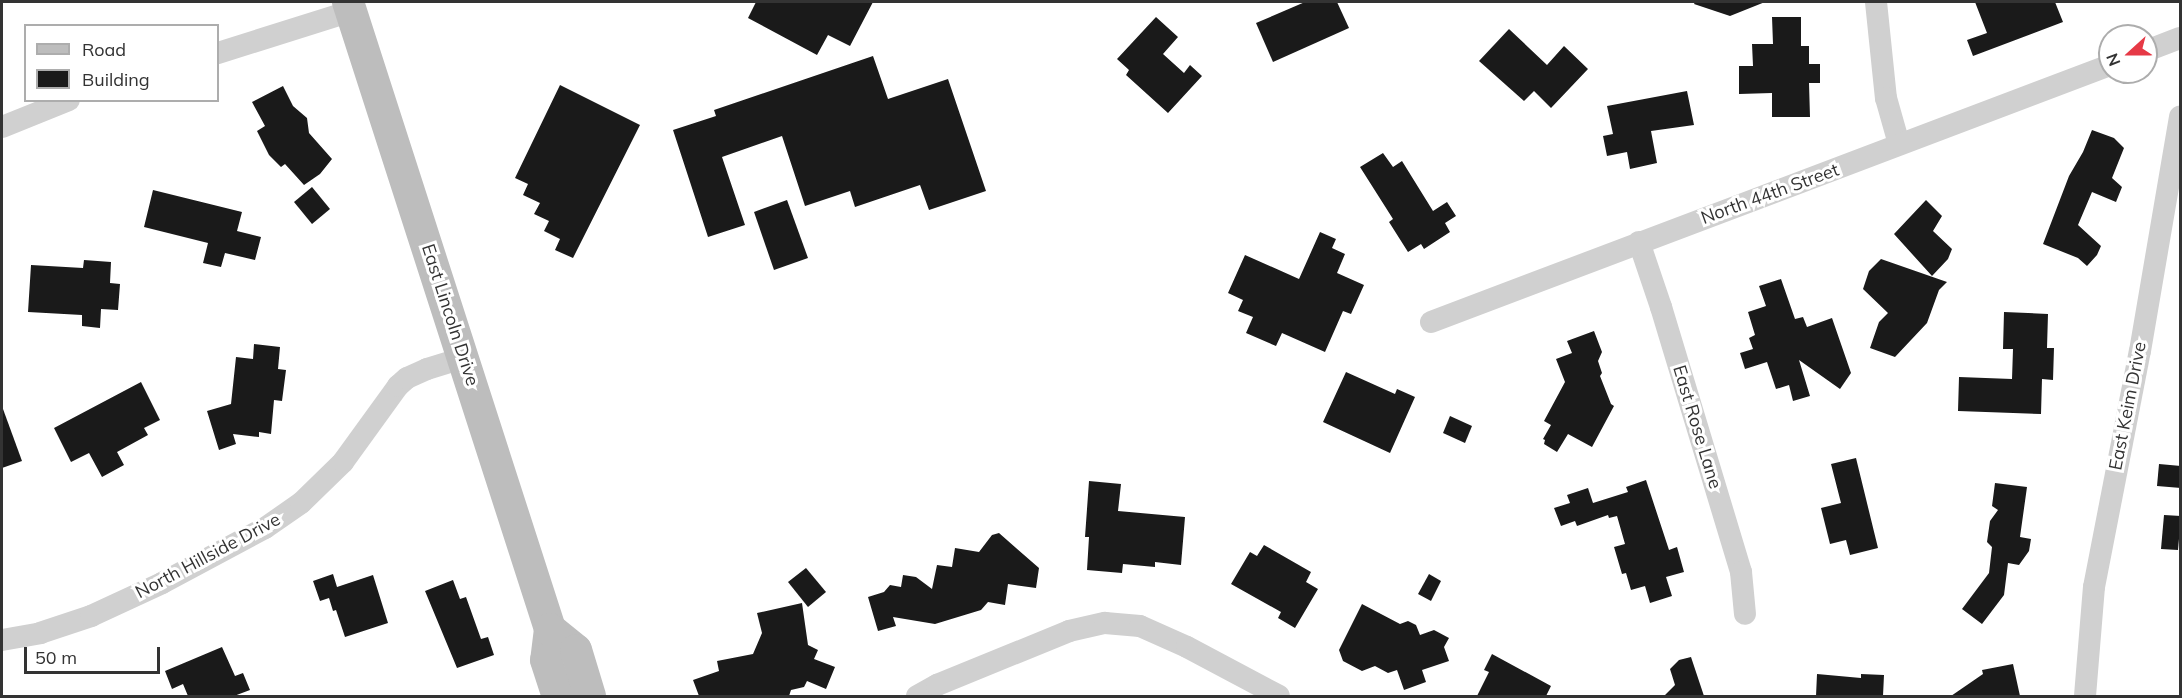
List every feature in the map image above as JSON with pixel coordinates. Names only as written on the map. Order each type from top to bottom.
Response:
[{"type":"main road","name":"East Lincoln Drive","points":[[349,6],[550,629],[546,660],[558,696]]},
{"type":"main road","points":[[550,629],[576,650],[590,696]]},
{"type":"street","points":[[1876,2],[1886,98],[1899,144]]},
{"type":"street","points":[[219,53],[349,6]]},
{"type":"street","points":[[2158,47],[2181,38]]},
{"type":"street","name":"North 44th Street","points":[[1431,322],[2098,69]]},
{"type":"street","points":[[2,127],[64,102]]},
{"type":"street","name":"East Keim Drive","points":[[2085,696],[2094,586],[2140,351],[2181,116]]},
{"type":"street","name":"East Rose Lane","points":[[1639,242],[1741,572],[1745,614]]},
{"type":"street","name":"North Hillside Drive","points":[[2,640],[40,633],[92,616],[162,583],[265,528],[301,503],[334,471],[398,386],[407,378],[464,358]]},
{"type":"street","points":[[917,696],[937,685],[1069,631],[1105,623],[1140,626],[1187,647],[1279,696]]},
{"type":"building","points":[[756,2],[873,2],[850,46],[828,35],[817,55],[748,18]]},
{"type":"building","points":[[1305,2],[1337,2],[1349,28],[1273,62],[1256,23]]},
{"type":"building","points":[[1695,2],[1765,2],[1730,16],[1694,4]]},
{"type":"building","points":[[1975,2],[2055,2],[2063,22],[1973,56],[1967,40],[1987,33]]},
{"type":"building","points":[[1156,17],[1178,37],[1163,54],[1184,73],[1190,65],[1202,76],[1168,113],[1126,75],[1129,70],[1117,59]]},
{"type":"building","points":[[1772,17],[1801,17],[1801,46],[1809,46],[1809,64],[1820,64],[1820,83],[1809,83],[1810,117],[1772,117],[1772,93],[1739,94],[1739,66],[1753,66],[1752,44],[1773,44]]},
{"type":"building","points":[[1509,29],[1547,65],[1564,46],[1588,69],[1551,108],[1534,91],[1524,101],[1479,61]]},
{"type":"building","points":[[873,56],[888,99],[948,79],[986,191],[929,210],[920,185],[855,207],[850,191],[805,206],[782,136],[722,157],[745,225],[708,237],[673,130],[716,116],[714,110]]},
{"type":"building","points":[[560,85],[640,125],[573,258],[555,250],[560,239],[544,231],[549,221],[534,214],[540,203],[523,195],[528,184],[515,178]]},
{"type":"building","points":[[283,86],[293,106],[307,118],[309,133],[332,159],[320,174],[304,185],[285,164],[281,167],[269,155],[257,131],[265,126],[252,102]]},
{"type":"building","points":[[1687,91],[1694,125],[1651,131],[1657,163],[1630,169],[1627,152],[1607,156],[1603,136],[1613,134],[1607,106]]},
{"type":"building","points":[[2092,130],[2114,138],[2124,148],[2112,178],[2122,187],[2116,202],[2092,192],[2078,225],[2101,246],[2097,255],[2087,266],[2078,258],[2043,244],[2069,176]]},
{"type":"building","points":[[1383,153],[1393,167],[1402,161],[1433,211],[1447,202],[1456,216],[1445,223],[1450,232],[1424,249],[1421,244],[1408,252],[1389,222],[1393,219],[1360,167]]},
{"type":"building","points":[[312,187],[330,209],[312,224],[294,202]]},
{"type":"building","points":[[153,190],[242,212],[237,231],[261,237],[255,260],[225,253],[221,267],[203,263],[208,243],[144,227]]},
{"type":"building","points":[[787,200],[808,258],[774,270],[754,212]]},
{"type":"building","points":[[1926,200],[1942,216],[1933,231],[1952,249],[1948,259],[1932,276],[1894,234]]},
{"type":"building","points":[[1320,232],[1336,239],[1332,248],[1345,254],[1337,273],[1364,285],[1351,314],[1343,311],[1325,352],[1282,333],[1276,346],[1246,333],[1253,317],[1238,311],[1243,300],[1228,293],[1245,255],[1299,279]]},
{"type":"building","points":[[1881,259],[1947,282],[1939,290],[1927,323],[1895,357],[1870,348],[1879,322],[1888,313],[1863,289],[1869,271]]},
{"type":"building","points":[[84,260],[111,262],[110,283],[120,284],[118,310],[101,309],[100,328],[82,326],[82,315],[28,312],[31,265],[83,268]]},
{"type":"building","points":[[1781,279],[1795,319],[1803,317],[1807,327],[1832,318],[1851,373],[1840,389],[1799,360],[1810,396],[1793,401],[1789,385],[1776,389],[1767,362],[1745,369],[1740,353],[1753,349],[1749,338],[1755,335],[1748,312],[1766,306],[1759,286]]},
{"type":"building","points":[[2004,312],[2048,314],[2047,348],[2054,348],[2053,380],[2042,379],[2041,414],[1958,411],[1959,377],[2012,379],[2013,349],[2003,349]]},
{"type":"building","points":[[1594,331],[1602,352],[1598,361],[1602,373],[1600,376],[1611,404],[1614,406],[1592,447],[1568,434],[1557,452],[1544,444],[1543,439],[1551,425],[1544,421],[1565,382],[1556,359],[1572,353],[1567,341]]},
{"type":"building","points":[[254,344],[280,347],[278,369],[286,370],[282,401],[274,400],[271,434],[259,432],[259,437],[233,434],[236,444],[219,450],[207,411],[231,404],[236,357],[253,359]]},
{"type":"building","points":[[1346,372],[1395,394],[1397,389],[1415,397],[1390,453],[1323,422]]},
{"type":"building","points":[[141,382],[160,420],[144,428],[148,435],[117,452],[124,465],[102,477],[89,453],[71,462],[54,428]]},
{"type":"building","points":[[2,410],[22,461],[2,468]]},
{"type":"building","points":[[1450,416],[1472,426],[1465,443],[1443,433]]},
{"type":"building","points":[[1856,458],[1878,548],[1850,555],[1846,540],[1830,544],[1821,508],[1841,503],[1831,464]]},
{"type":"building","points":[[2159,464],[2181,466],[2181,488],[2157,486]]},
{"type":"building","points":[[1646,480],[1669,550],[1677,547],[1684,572],[1666,577],[1672,596],[1650,603],[1645,586],[1631,590],[1626,573],[1622,574],[1614,547],[1625,544],[1617,516],[1609,518],[1608,515],[1577,526],[1575,521],[1561,526],[1554,508],[1570,503],[1567,495],[1588,488],[1593,503],[1628,492],[1626,487]]},
{"type":"building","points":[[1089,481],[1121,484],[1118,511],[1185,517],[1181,565],[1155,562],[1155,567],[1123,564],[1122,573],[1087,570],[1089,537],[1085,537]]},
{"type":"building","points":[[1995,483],[2027,487],[2020,537],[2031,539],[2029,551],[2019,565],[2008,563],[2004,595],[1982,624],[1962,609],[1989,573],[1992,547],[1987,542],[1990,521],[1998,510],[1992,506]]},
{"type":"building","points":[[2164,515],[2181,516],[2178,550],[2161,549]]},
{"type":"building","points":[[999,533],[1039,568],[1036,588],[1008,584],[1005,605],[988,602],[981,610],[935,624],[893,617],[896,626],[878,631],[868,597],[884,592],[890,585],[901,587],[903,575],[916,577],[932,589],[937,565],[952,567],[955,548],[979,552],[992,535]]},
{"type":"building","points":[[1264,545],[1311,572],[1306,582],[1318,589],[1295,628],[1278,618],[1281,612],[1231,584],[1250,552],[1257,556]]},
{"type":"building","points":[[806,568],[826,592],[808,607],[788,582]]},
{"type":"building","points":[[333,574],[337,587],[373,575],[388,623],[345,637],[336,610],[333,611],[329,598],[320,601],[313,581]]},
{"type":"building","points":[[1429,574],[1441,581],[1431,601],[1418,594]]},
{"type":"building","points":[[453,580],[460,599],[466,597],[481,639],[488,637],[494,655],[457,668],[425,591]]},
{"type":"building","points":[[802,603],[808,645],[818,650],[814,659],[835,667],[826,689],[807,681],[804,687],[791,690],[789,696],[699,696],[693,680],[719,671],[717,661],[753,654],[762,633],[757,613]]},
{"type":"building","points":[[1362,604],[1400,624],[1408,621],[1416,625],[1420,635],[1434,630],[1449,638],[1444,647],[1449,661],[1422,670],[1426,682],[1404,690],[1397,670],[1388,673],[1375,666],[1362,671],[1343,661],[1339,650]]},
{"type":"building","points":[[222,647],[235,676],[243,673],[250,690],[234,696],[188,696],[183,684],[172,689],[165,671]]},
{"type":"building","points":[[1492,654],[1551,686],[1546,696],[1477,696],[1489,672],[1484,670]]},
{"type":"building","points":[[1691,657],[1704,696],[1664,696],[1675,685],[1670,669],[1679,660]]},
{"type":"building","points":[[2013,664],[2020,696],[1951,696],[1983,674],[1982,670]]},
{"type":"building","points":[[1817,674],[1861,678],[1861,674],[1884,675],[1883,696],[1816,696]]}]
